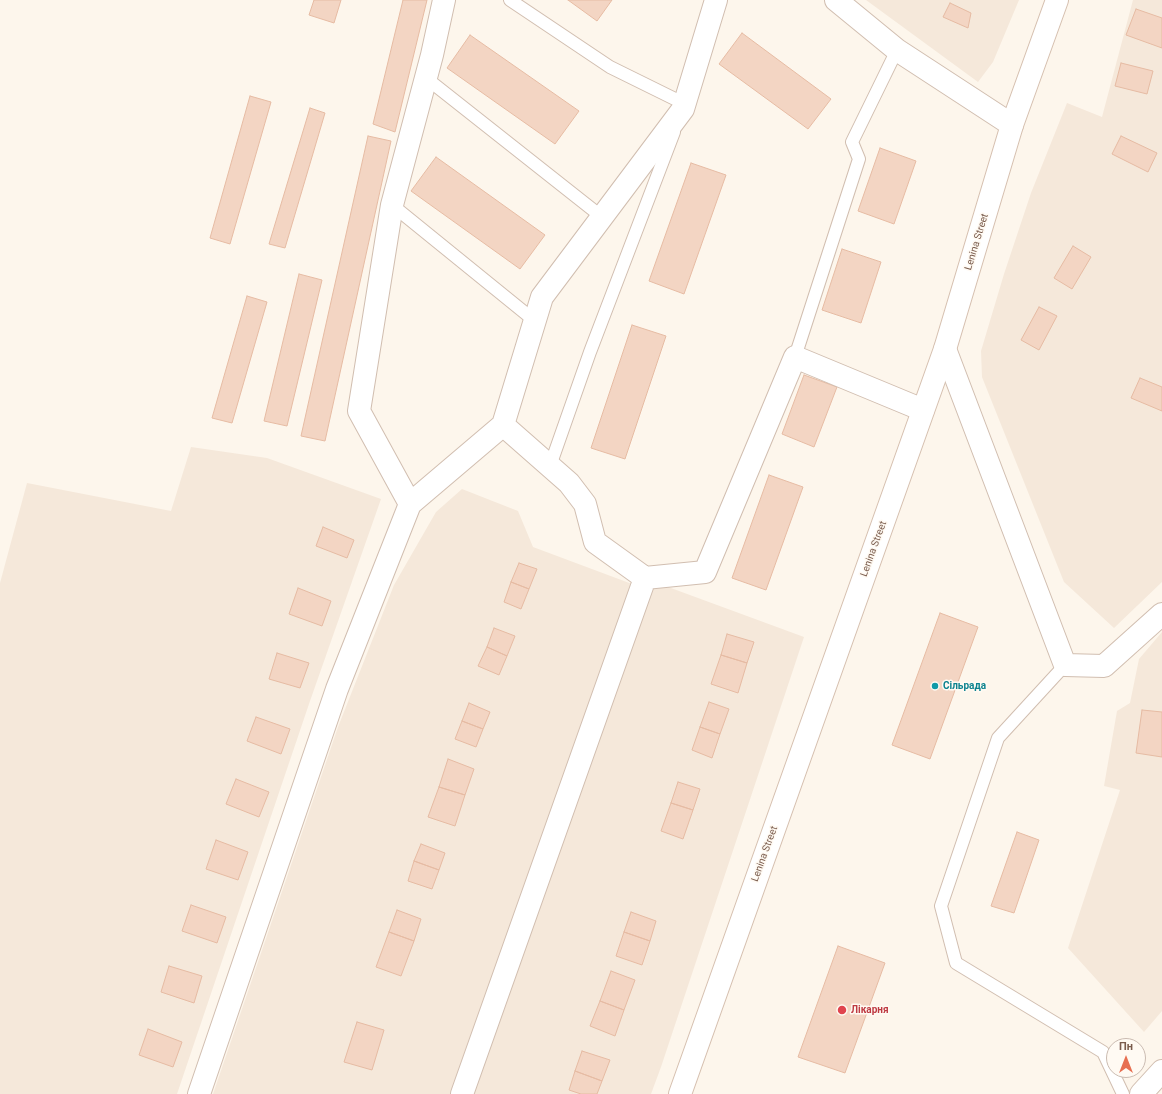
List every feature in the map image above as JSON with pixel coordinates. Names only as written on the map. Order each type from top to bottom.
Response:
[{"type":"street","points":[[410,504],[359,411],[392,205],[426,78],[444,0]]},
{"type":"street","points":[[199,1094],[337,689],[410,504],[503,425],[542,297],[684,106],[716,0]]},
{"type":"street","points":[[836,0],[897,50],[1012,125]]},
{"type":"street","name":"Lenina Street","points":[[680,1094],[945,349],[1012,125],[1057,0]]},
{"type":"street","points":[[945,349],[1065,666],[1104,666],[1162,614]]},
{"type":"street","points":[[503,425],[569,483],[585,504],[595,542],[645,578],[705,572],[795,357],[923,410]]},
{"type":"street","points":[[462,1094],[645,578]]},
{"type":"street","points":[[1141,1094],[1162,1071]]},
{"type":"lane","points":[[510,0],[610,67],[684,106],[592,344],[550,466]]},
{"type":"lane","points":[[795,357],[859,159],[852,142],[897,50]]},
{"type":"lane","points":[[426,78],[602,218]]},
{"type":"lane","points":[[392,205],[535,321]]},
{"type":"lane","points":[[1065,666],[998,738],[941,906],[956,963],[1103,1052],[1123,1094]]},
{"type":"shaded area","points":[[866,0],[1019,0],[993,62],[978,82]]},
{"type":"shaded area","points":[[1133,0],[1162,0],[1162,582],[1114,628],[1064,582],[982,377],[981,351],[1004,274],[1031,193],[1067,103],[1102,117]]},
{"type":"shaded area","points":[[191,447],[267,458],[381,499],[310,701],[177,1094],[0,1094],[0,583],[27,483],[171,511]]},
{"type":"shaded area","points":[[462,489],[518,511],[533,547],[632,584],[535,866],[450,1094],[213,1094],[338,727],[394,585],[436,512]]},
{"type":"shaded area","points":[[660,584],[804,637],[661,1067],[651,1094],[474,1094],[501,1009],[647,591]]},
{"type":"shaded area","points":[[1162,632],[1162,1011],[1144,1032],[1068,948],[1120,790],[1104,786],[1117,711],[1130,703],[1139,659]]},
{"type":"building","points":[[314,0],[341,0],[334,23],[309,15]]},
{"type":"building","points":[[403,0],[427,0],[395,132],[373,124]]},
{"type":"building","points":[[568,0],[612,0],[597,21]]},
{"type":"building","points":[[950,3],[971,13],[968,28],[943,17]]},
{"type":"building","points":[[1136,9],[1162,18],[1162,48],[1126,35]]},
{"type":"building","points":[[742,33],[831,99],[808,129],[719,64]]},
{"type":"building","points":[[470,35],[579,111],[555,144],[447,68]]},
{"type":"building","points":[[1121,63],[1153,71],[1147,94],[1115,86]]},
{"type":"building","points":[[250,96],[271,102],[230,244],[210,238]]},
{"type":"building","points":[[310,108],[325,113],[285,248],[269,244]]},
{"type":"building","points":[[368,136],[391,141],[325,441],[301,436]]},
{"type":"building","points":[[1121,136],[1157,153],[1148,172],[1112,154]]},
{"type":"building","points":[[880,148],[916,161],[894,224],[858,211]]},
{"type":"building","points":[[436,157],[545,235],[520,269],[411,191]]},
{"type":"building","points":[[691,163],[726,175],[684,294],[649,281]]},
{"type":"building","points":[[1073,246],[1091,257],[1072,289],[1054,278]]},
{"type":"building","points":[[842,249],[881,262],[861,323],[822,310]]},
{"type":"building","points":[[299,274],[322,280],[287,426],[264,421]]},
{"type":"building","points":[[247,296],[267,302],[232,423],[212,418]]},
{"type":"building","points":[[1039,307],[1057,316],[1039,350],[1021,340]]},
{"type":"building","points":[[632,325],[666,336],[625,459],[591,448]]},
{"type":"building","points":[[804,375],[837,387],[814,447],[782,434]]},
{"type":"building","points":[[1140,378],[1162,387],[1162,411],[1131,398]]},
{"type":"building","points":[[769,475],[803,487],[766,590],[732,578]]},
{"type":"building","points":[[323,527],[354,540],[347,558],[316,546]]},
{"type":"building","points":[[519,563],[537,569],[529,589],[511,582]]},
{"type":"building","points":[[511,582],[529,589],[521,609],[504,602]]},
{"type":"building","points":[[298,588],[331,601],[322,626],[289,614]]},
{"type":"building","name":"Сільрада","points":[[940,613],[978,627],[930,759],[892,745]]},
{"type":"building","points":[[494,628],[515,636],[507,656],[487,647]]},
{"type":"building","points":[[727,634],[754,642],[747,663],[721,655]]},
{"type":"building","points":[[487,647],[507,656],[499,675],[478,666]]},
{"type":"building","points":[[277,653],[309,663],[300,688],[269,679]]},
{"type":"building","points":[[721,655],[747,663],[738,693],[711,684]]},
{"type":"building","points":[[709,702],[729,709],[720,734],[700,727]]},
{"type":"building","points":[[469,703],[490,712],[483,729],[462,721]]},
{"type":"building","points":[[1142,710],[1162,712],[1162,757],[1136,753]]},
{"type":"building","points":[[256,717],[290,729],[281,754],[247,741]]},
{"type":"building","points":[[462,721],[483,729],[476,747],[455,739]]},
{"type":"building","points":[[700,727],[720,734],[712,758],[692,750]]},
{"type":"building","points":[[448,759],[474,769],[465,795],[439,787]]},
{"type":"building","points":[[236,779],[269,792],[259,817],[226,804]]},
{"type":"building","points":[[678,782],[700,789],[693,810],[671,803]]},
{"type":"building","points":[[439,787],[465,795],[455,826],[428,817]]},
{"type":"building","points":[[671,803],[693,810],[683,839],[661,831]]},
{"type":"building","points":[[1017,832],[1039,840],[1014,913],[991,906]]},
{"type":"building","points":[[216,840],[248,852],[238,880],[206,869]]},
{"type":"building","points":[[421,844],[445,853],[439,870],[414,861]]},
{"type":"building","points":[[414,861],[439,870],[432,889],[408,881]]},
{"type":"building","points":[[191,905],[226,917],[217,943],[182,931]]},
{"type":"building","points":[[397,910],[421,919],[414,941],[389,932]]},
{"type":"building","points":[[631,912],[656,921],[650,941],[624,932]]},
{"type":"building","points":[[389,932],[414,941],[401,976],[376,967]]},
{"type":"building","points":[[624,932],[650,941],[642,965],[616,956]]},
{"type":"building","name":"Лікарня","points":[[838,946],[885,963],[845,1073],[798,1057]]},
{"type":"building","points":[[169,966],[202,976],[194,1003],[161,992]]},
{"type":"building","points":[[611,971],[635,980],[624,1010],[600,1001]]},
{"type":"building","points":[[600,1001],[624,1010],[615,1036],[590,1026]]},
{"type":"building","points":[[357,1022],[384,1030],[372,1070],[344,1062]]},
{"type":"building","points":[[148,1029],[182,1042],[173,1067],[139,1055]]},
{"type":"building","points":[[582,1051],[610,1060],[602,1081],[575,1071]]},
{"type":"building","points":[[575,1071],[602,1081],[597,1094],[581,1094],[569,1090]]},
{"type":"place","name":"Сільрада","points":[[935,686]]},
{"type":"place","name":"Лікарня","points":[[842,1010]]}]
